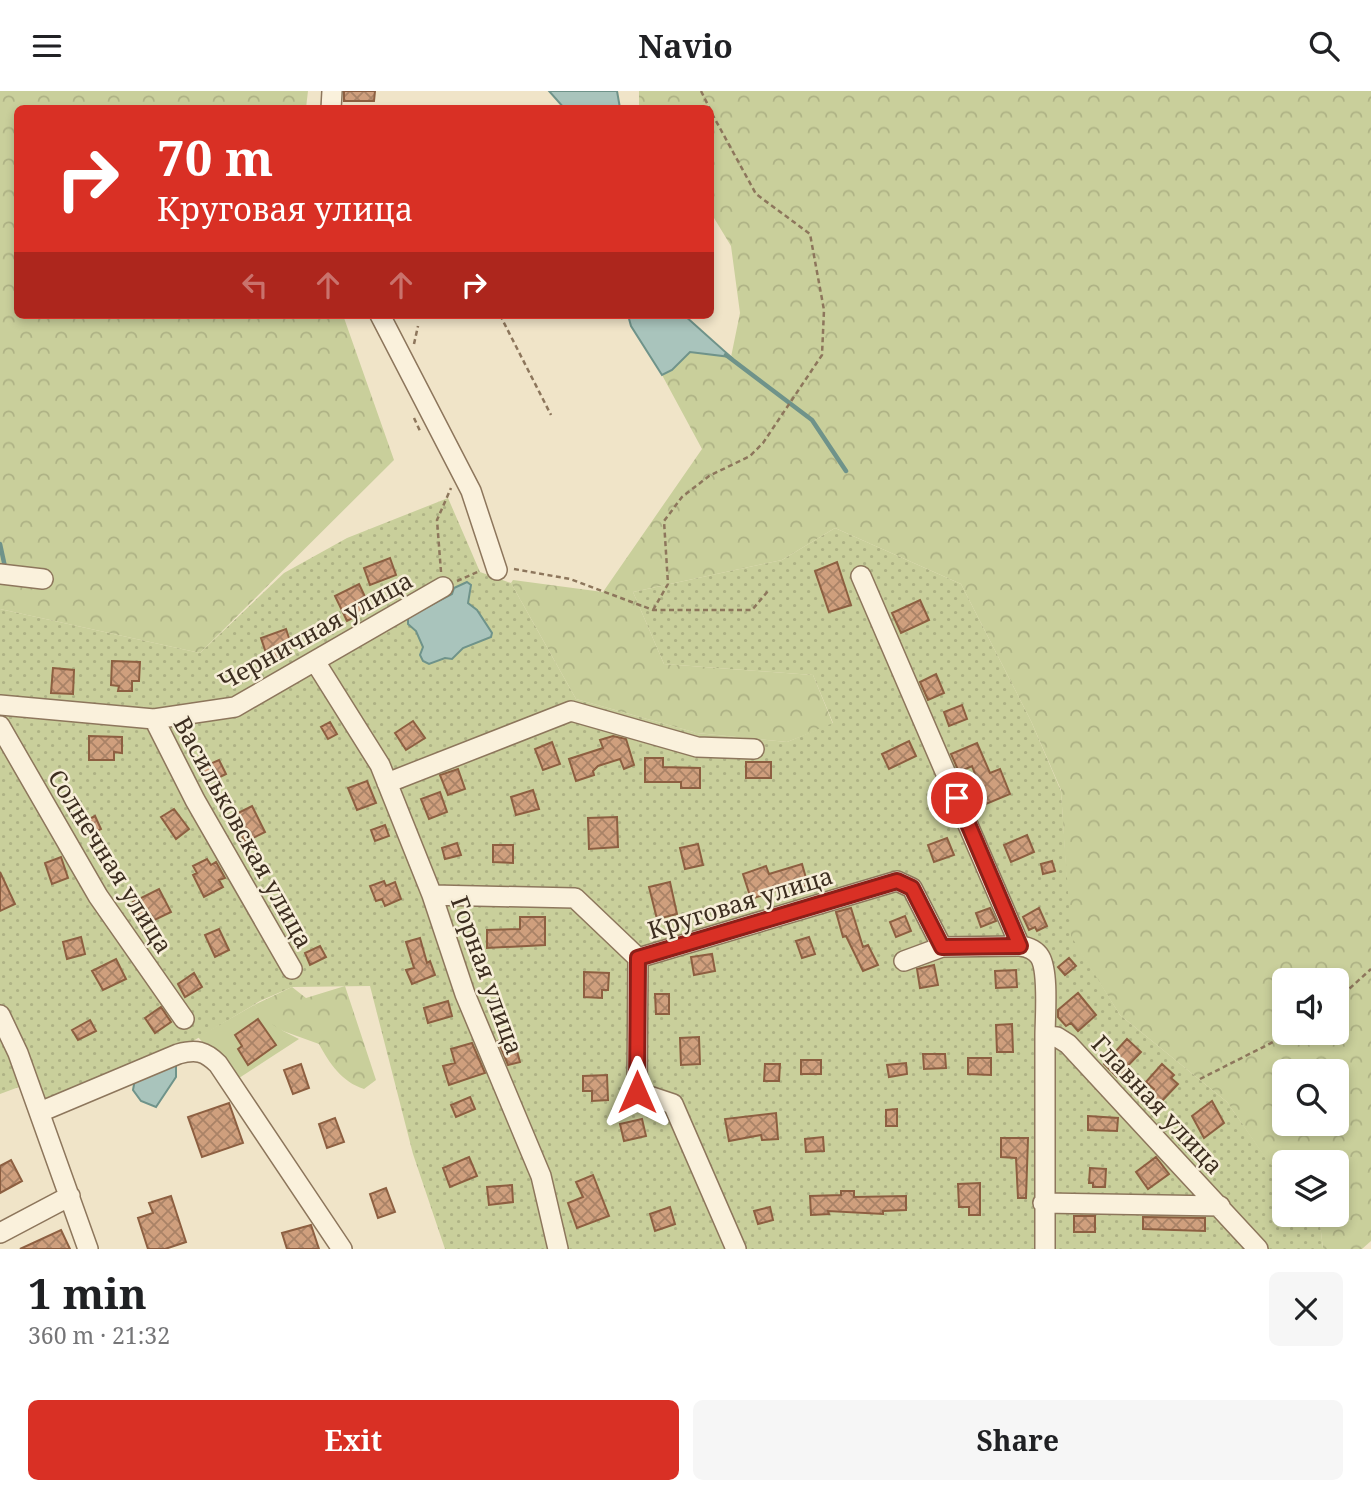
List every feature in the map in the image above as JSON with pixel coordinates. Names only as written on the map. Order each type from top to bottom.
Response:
[{"type":"street","points":[[382,319],[471,491],[497,570]]},
{"type":"street","points":[[0,574],[43,579]]},
{"type":"street","points":[[861,576],[1020,946]]},
{"type":"street","name":"Черничная улица","points":[[0,705],[154,719],[235,707],[316,663],[442,583]]},
{"type":"street","points":[[316,663],[380,765],[432,895]]},
{"type":"street","points":[[387,783],[571,711],[697,747],[754,749]]},
{"type":"street","name":"Васильковская улица","points":[[154,719],[195,800],[292,969]]},
{"type":"street","name":"Солнечная улица","points":[[0,726],[98,896],[184,1019]]},
{"type":"street","name":"Круговая улица","points":[[736,1249],[673,1104],[637,1092],[638,958],[897,881],[912,888],[942,947]]},
{"type":"street","name":"Горная улица","points":[[558,1249],[541,1175],[465,994],[432,895],[575,898],[638,958]]},
{"type":"street","points":[[904,961],[942,947],[1020,946],[1031,948],[1040,957],[1044,971],[1045,1249]]},
{"type":"street","points":[[0,1015],[18,1053],[40,1112],[65,1199],[88,1249]]},
{"type":"street","name":"Главная улица","points":[[1045,1037],[1057,1037],[1068,1044],[1258,1249]]},
{"type":"street","points":[[40,1112],[178,1054],[199,1051],[218,1064],[342,1249]]},
{"type":"street","points":[[0,1233],[65,1199]]},
{"type":"street","points":[[1044,1203],[1220,1206]]},
{"type":"path","points":[[653,610],[668,585],[664,521],[682,497],[709,476],[750,456],[783,414],[822,355],[824,310],[810,234],[756,194],[714,116]]},
{"type":"path","points":[[502,319],[551,415]]},
{"type":"path","points":[[408,369],[418,326]]},
{"type":"path","points":[[412,413],[422,434]]},
{"type":"path","points":[[452,485],[438,520],[442,583],[480,571],[524,568],[570,579],[653,610],[752,610],[768,591]]},
{"type":"path","points":[[1349,989],[1371,969]]},
{"type":"path","points":[[1200,1079],[1272,1043]]},
{"type":"green space","points":[[0,91],[308,91],[306,105],[14,105],[14,319],[344,319],[394,460],[200,653],[0,609]]},
{"type":"green space","points":[[639,91],[1371,91],[1371,1241],[1362,1249],[1323,1249],[1320,1227],[1349,1227],[1349,1150],[1272,1150],[1271,1166],[1227,1102],[1120,1015],[1070,936],[1061,790],[1031,721],[961,584],[835,528],[782,560],[633,592],[664,664],[813,675],[833,724],[787,742],[697,733],[576,699],[511,583],[513,580],[603,592],[702,449],[662,375],[672,370],[690,352],[731,357],[740,313],[731,246],[714,218],[714,105],[639,105]]},
{"type":"green space","points":[[448,498],[480,572],[511,583],[576,699],[697,733],[787,742],[833,723],[813,675],[664,664],[633,592],[782,560],[835,528],[961,584],[1031,721],[1061,791],[1071,936],[1120,1015],[1227,1102],[1272,1166],[1272,1227],[1320,1227],[1323,1249],[445,1249],[413,1154],[370,986],[292,987],[260,1001],[178,1050],[45,1107],[35,1081],[0,1094],[0,609],[200,653],[284,573],[347,538]]},
{"type":"green space","points":[[345,986],[376,1080],[364,1089],[349,1082],[337,1071],[319,1044],[283,1031],[270,1023],[254,1005],[292,987],[306,998]]},
{"type":"green space","points":[[254,1005],[283,1031],[299,1039],[236,1080],[198,1037]]},
{"type":"water","points":[[549,91],[617,91],[619,105],[561,105]]},
{"type":"water","points":[[629,319],[688,319],[731,357],[690,352],[672,370],[662,375]]},
{"type":"water","points":[[467,582],[471,585],[468,603],[477,610],[492,633],[491,637],[463,648],[452,659],[445,658],[429,664],[423,661],[420,655],[423,647],[416,631],[408,624],[408,617],[452,594],[454,588]]},
{"type":"water","points":[[176,1064],[176,1077],[156,1107],[141,1101],[133,1090],[135,1079]]},
{"type":"building","points":[[344,91],[375,91],[374,101],[344,101]]},
{"type":"building","points":[[390,558],[396,575],[370,585],[364,568]]},
{"type":"building","points":[[837,562],[851,605],[829,612],[815,571]]},
{"type":"building","points":[[359,584],[368,603],[362,606],[365,612],[347,621],[335,596]]},
{"type":"building","points":[[920,600],[929,620],[901,633],[892,613]]},
{"type":"building","points":[[286,629],[292,647],[286,649],[288,655],[269,662],[261,638]]},
{"type":"building","points":[[112,661],[140,662],[139,681],[132,681],[132,691],[118,691],[119,686],[111,685]]},
{"type":"building","points":[[53,668],[74,670],[73,694],[51,693]]},
{"type":"building","points":[[936,674],[944,693],[928,700],[920,682]]},
{"type":"building","points":[[962,705],[967,719],[949,726],[944,712]]},
{"type":"building","points":[[413,721],[425,738],[406,750],[395,733]]},
{"type":"building","points":[[330,722],[337,734],[328,739],[321,727]]},
{"type":"building","points":[[89,736],[122,737],[122,753],[114,752],[114,760],[89,760]]},
{"type":"building","points":[[613,736],[626,739],[634,765],[624,769],[620,759],[598,766],[593,771],[594,775],[576,781],[569,759],[603,748],[600,740]]},
{"type":"building","points":[[909,741],[916,756],[889,769],[882,754]]},
{"type":"building","points":[[552,742],[560,764],[543,770],[535,749]]},
{"type":"building","points":[[977,743],[990,773],[1000,769],[1010,794],[986,804],[972,766],[959,772],[951,754]]},
{"type":"building","points":[[645,758],[663,758],[663,767],[700,768],[700,788],[681,788],[681,782],[645,782]]},
{"type":"building","points":[[219,760],[226,774],[208,783],[201,768]]},
{"type":"building","points":[[746,762],[771,762],[771,778],[746,778]]},
{"type":"building","points":[[458,769],[465,789],[448,795],[440,775]]},
{"type":"building","points":[[367,781],[376,803],[357,810],[348,788]]},
{"type":"building","points":[[533,790],[539,809],[516,815],[511,797]]},
{"type":"building","points":[[440,792],[447,812],[429,819],[421,799]]},
{"type":"building","points":[[252,806],[265,832],[245,842],[232,816]]},
{"type":"building","points":[[174,809],[189,829],[176,839],[161,817]]},
{"type":"building","points":[[95,816],[101,829],[88,835],[82,823]]},
{"type":"building","points":[[617,817],[618,847],[589,849],[588,818]]},
{"type":"building","points":[[385,825],[389,836],[375,841],[371,830]]},
{"type":"building","points":[[1027,835],[1034,852],[1011,862],[1004,845]]},
{"type":"building","points":[[947,838],[954,855],[934,862],[928,845]]},
{"type":"building","points":[[457,843],[461,855],[445,859],[442,848]]},
{"type":"building","points":[[698,844],[703,865],[685,869],[680,848]]},
{"type":"building","points":[[493,845],[513,845],[513,863],[493,862]]},
{"type":"building","points":[[61,857],[68,878],[52,884],[45,863]]},
{"type":"building","points":[[207,859],[211,865],[216,862],[225,878],[219,880],[223,887],[204,897],[193,875],[197,873],[193,866]]},
{"type":"building","points":[[1052,861],[1055,871],[1043,874],[1041,864]]},
{"type":"building","points":[[802,864],[808,885],[792,890],[791,886],[751,899],[743,874],[766,866],[769,874]]},
{"type":"building","points":[[0,872],[15,904],[0,911]]},
{"type":"building","points":[[384,881],[386,886],[395,882],[401,899],[385,906],[382,899],[376,901],[370,886]]},
{"type":"building","points":[[670,882],[677,914],[657,919],[649,887]]},
{"type":"building","points":[[159,889],[171,912],[144,925],[133,902]]},
{"type":"building","points":[[851,908],[863,947],[868,945],[878,965],[863,971],[846,936],[843,937],[836,912]]},
{"type":"building","points":[[990,908],[996,921],[981,927],[976,913]]},
{"type":"building","points":[[1039,908],[1047,926],[1037,931],[1035,927],[1029,930],[1023,917]]},
{"type":"building","points":[[905,916],[911,931],[896,937],[890,922]]},
{"type":"building","points":[[520,917],[545,917],[545,945],[487,948],[487,930],[520,929]]},
{"type":"building","points":[[219,929],[229,950],[215,957],[205,935]]},
{"type":"building","points":[[81,937],[85,954],[67,959],[63,942]]},
{"type":"building","points":[[809,937],[815,954],[802,958],[796,941]]},
{"type":"building","points":[[420,938],[427,963],[430,961],[435,975],[412,984],[406,970],[414,968],[406,942]]},
{"type":"building","points":[[320,946],[326,957],[310,965],[305,953]]},
{"type":"building","points":[[712,954],[715,971],[694,975],[691,957]]},
{"type":"building","points":[[1069,958],[1076,966],[1065,975],[1058,967]]},
{"type":"building","points":[[116,959],[126,979],[103,990],[92,971]]},
{"type":"building","points":[[934,965],[938,985],[920,988],[917,969]]},
{"type":"building","points":[[1016,970],[1017,987],[996,988],[995,971]]},
{"type":"building","points":[[584,972],[609,973],[608,990],[602,990],[602,998],[584,997]]},
{"type":"building","points":[[194,973],[202,987],[185,997],[178,984]]},
{"type":"building","points":[[1078,993],[1096,1015],[1078,1031],[1071,1023],[1066,1026],[1058,1017],[1058,1010]]},
{"type":"building","points":[[655,994],[669,994],[669,1014],[656,1014]]},
{"type":"building","points":[[448,1001],[452,1016],[428,1023],[424,1008]]},
{"type":"building","points":[[161,1007],[171,1022],[155,1033],[145,1018]]},
{"type":"building","points":[[258,1019],[276,1045],[248,1065],[238,1049],[242,1046],[235,1035]]},
{"type":"building","points":[[90,1020],[96,1031],[78,1040],[72,1030]]},
{"type":"building","points":[[1012,1024],[1013,1052],[997,1052],[996,1025]]},
{"type":"building","points":[[513,1037],[520,1062],[508,1065],[498,1041]]},
{"type":"building","points":[[699,1037],[700,1064],[681,1065],[680,1038]]},
{"type":"building","points":[[1127,1039],[1141,1052],[1117,1077],[1104,1064]]},
{"type":"building","points":[[472,1043],[485,1073],[449,1085],[443,1066],[455,1063],[451,1049]]},
{"type":"building","points":[[923,1054],[945,1054],[946,1068],[924,1069]]},
{"type":"building","points":[[968,1058],[991,1058],[991,1075],[968,1074]]},
{"type":"building","points":[[801,1060],[821,1060],[821,1074],[801,1074]]},
{"type":"building","points":[[906,1063],[907,1074],[889,1077],[887,1065]]},
{"type":"building","points":[[301,1064],[309,1088],[293,1094],[284,1070]]},
{"type":"building","points":[[765,1064],[780,1064],[779,1081],[764,1081]]},
{"type":"building","points":[[1162,1064],[1174,1075],[1171,1078],[1178,1084],[1160,1103],[1150,1093],[1154,1089],[1146,1082]]},
{"type":"building","points":[[607,1075],[608,1100],[592,1101],[592,1091],[583,1091],[583,1076]]},
{"type":"building","points":[[470,1097],[475,1109],[456,1117],[451,1105]]},
{"type":"building","points":[[1212,1101],[1224,1123],[1204,1138],[1192,1116]]},
{"type":"building","points":[[229,1103],[243,1143],[202,1157],[188,1117]]},
{"type":"building","points":[[897,1109],[897,1126],[886,1126],[886,1110]]},
{"type":"building","points":[[776,1113],[778,1139],[762,1140],[761,1135],[729,1141],[725,1119]]},
{"type":"building","points":[[1088,1116],[1118,1118],[1117,1131],[1088,1130]]},
{"type":"building","points":[[335,1118],[344,1142],[327,1148],[319,1124]]},
{"type":"building","points":[[642,1119],[646,1136],[624,1141],[620,1124]]},
{"type":"building","points":[[823,1137],[824,1151],[806,1152],[805,1139]]},
{"type":"building","points":[[1001,1138],[1028,1138],[1026,1198],[1018,1198],[1016,1158],[1001,1157]]},
{"type":"building","points":[[469,1157],[477,1176],[450,1187],[443,1168]]},
{"type":"building","points":[[1156,1157],[1169,1174],[1148,1189],[1136,1172]]},
{"type":"building","points":[[11,1160],[22,1181],[0,1193],[0,1166]]},
{"type":"building","points":[[1090,1168],[1106,1169],[1105,1187],[1093,1187],[1093,1183],[1089,1183]]},
{"type":"building","points":[[593,1175],[609,1216],[577,1228],[568,1203],[583,1197],[576,1182]]},
{"type":"building","points":[[980,1183],[980,1215],[969,1215],[969,1207],[959,1207],[958,1184]]},
{"type":"building","points":[[512,1185],[513,1202],[489,1205],[487,1187]]},
{"type":"building","points":[[386,1188],[395,1212],[378,1218],[370,1194]]},
{"type":"building","points":[[841,1191],[854,1191],[854,1197],[906,1196],[906,1210],[883,1211],[883,1214],[828,1211],[829,1214],[811,1215],[810,1196],[841,1195]]},
{"type":"building","points":[[171,1196],[186,1242],[165,1249],[148,1249],[138,1218],[153,1213],[149,1203]]},
{"type":"building","points":[[670,1207],[675,1224],[655,1231],[650,1214]]},
{"type":"building","points":[[770,1207],[773,1220],[758,1224],[754,1211]]},
{"type":"building","points":[[1074,1216],[1095,1216],[1095,1232],[1074,1232]]},
{"type":"building","points":[[1143,1217],[1205,1218],[1205,1231],[1143,1229]]},
{"type":"building","points":[[311,1225],[319,1249],[287,1249],[282,1233]]},
{"type":"building","points":[[61,1230],[70,1249],[20,1249]]},
{"type":"waterway","points":[[726,355],[812,420],[846,471]]},
{"type":"waterway","points":[[0,544],[5,567]]},
{"type":"route","points":[[637,1092],[638,958],[897,881],[912,888],[942,947],[1020,946],[957,798]]}]
